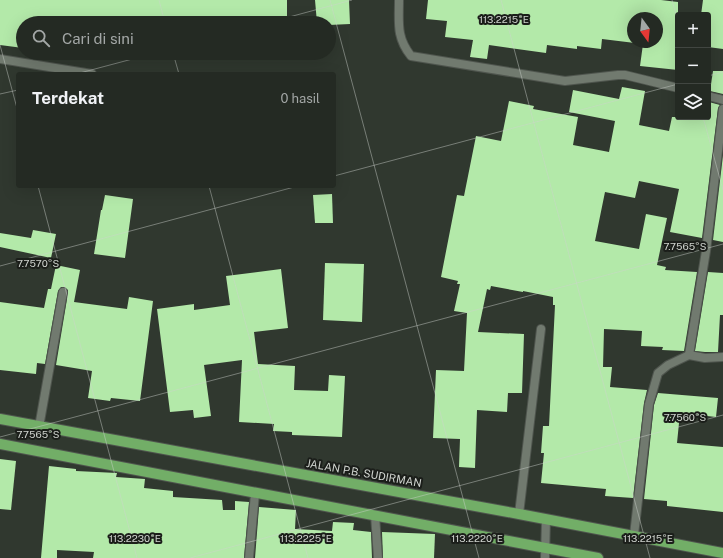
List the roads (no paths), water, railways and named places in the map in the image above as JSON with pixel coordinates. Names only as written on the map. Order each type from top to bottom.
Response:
[{"type":"main road","name":"JALAN P.B. SUDIRMAN","points":[[0,419],[634,535],[723,553]]},
{"type":"main road","points":[[0,444],[255,494],[375,515],[545,553],[598,558]]},
{"type":"street","points":[[399,0],[399,35],[404,47],[411,56],[564,81],[626,75],[675,87]]},
{"type":"street","points":[[0,59],[80,72]]},
{"type":"street","points":[[711,97],[723,100]]},
{"type":"street","points":[[689,355],[706,251],[723,109]]},
{"type":"street","points":[[39,427],[63,292]]},
{"type":"street","points":[[519,514],[541,329]]},
{"type":"street","points":[[634,535],[650,404],[658,373],[668,365],[689,355],[705,358],[723,357]]},
{"type":"street","points":[[249,558],[255,494]]},
{"type":"street","points":[[375,515],[378,558]]},
{"type":"street","points":[[545,553],[546,519]]}]
